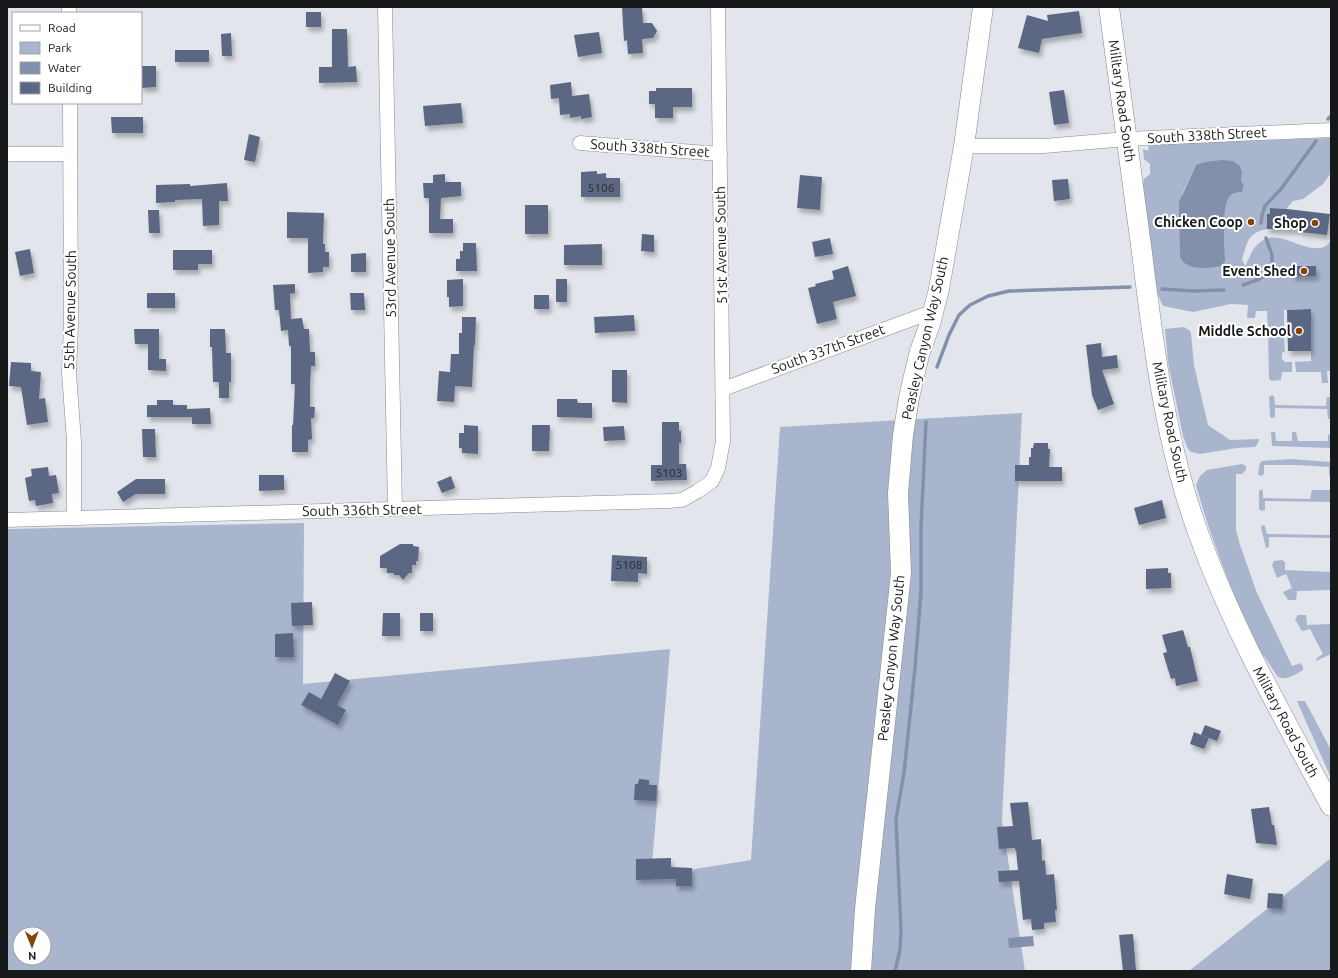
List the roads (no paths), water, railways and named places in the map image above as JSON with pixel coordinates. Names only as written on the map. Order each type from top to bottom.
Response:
[{"type":"street","name":"53rd Avenue South","points":[[384,7],[395,509]]},
{"type":"street","name":"51st Avenue South","points":[[712,481],[722,454],[723,441],[718,7]]},
{"type":"street","name":"Peasley Canyon Way South","points":[[861,971],[864,909],[901,573],[898,493],[903,435],[918,358],[934,311],[964,146],[983,7]]},
{"type":"street","name":"Military Road South","points":[[1109,7],[1150,320],[1160,382],[1179,471],[1193,517],[1216,579],[1262,676],[1331,806]]},
{"type":"street","name":"55th Avenue South","points":[[70,104],[71,325],[68,373],[74,441],[74,517]]},
{"type":"street","name":"South 338th Street","points":[[964,146],[1044,146],[1127,139],[1331,130]]},
{"type":"street","name":"South 338th Street","points":[[580,143],[720,154]]},
{"type":"street","points":[[7,154],[70,154]]},
{"type":"street","name":"South 337th Street","points":[[723,389],[934,311]]},
{"type":"street","name":"South 336th Street","points":[[7,520],[668,501],[682,500],[712,481]]},
{"type":"street","name":"Peasley Canyon Way South","points":[[852,971],[864,909]]},
{"type":"water","points":[[1223,160],[1233,161],[1240,166],[1242,173],[1241,180],[1244,186],[1242,192],[1237,192],[1230,196],[1225,208],[1225,261],[1221,266],[1204,268],[1193,267],[1183,262],[1180,257],[1179,202],[1196,165]]},
{"type":"water","points":[[1033,936],[1034,946],[1009,948],[1008,938]]},
{"type":"waterway","points":[[1328,119],[1331,116]]},
{"type":"waterway","points":[[1261,223],[1265,206],[1281,189],[1316,141]]},
{"type":"waterway","points":[[1243,285],[1263,277],[1272,270],[1272,255],[1266,238]]},
{"type":"waterway","points":[[937,367],[949,335],[959,315],[970,305],[988,296],[1009,291],[1130,287]]},
{"type":"waterway","points":[[1162,289],[1193,291],[1224,290]]},
{"type":"waterway","points":[[895,971],[900,950],[901,932],[896,819],[904,773],[921,592],[921,527],[926,422]]},
{"type":"place","name":"Chicken Coop","points":[[1251,222]]},
{"type":"place","name":"Shop","points":[[1315,223]]},
{"type":"place","name":"Event Shed","points":[[1304,271]]},
{"type":"place","name":"Middle School","points":[[1299,331]]}]
